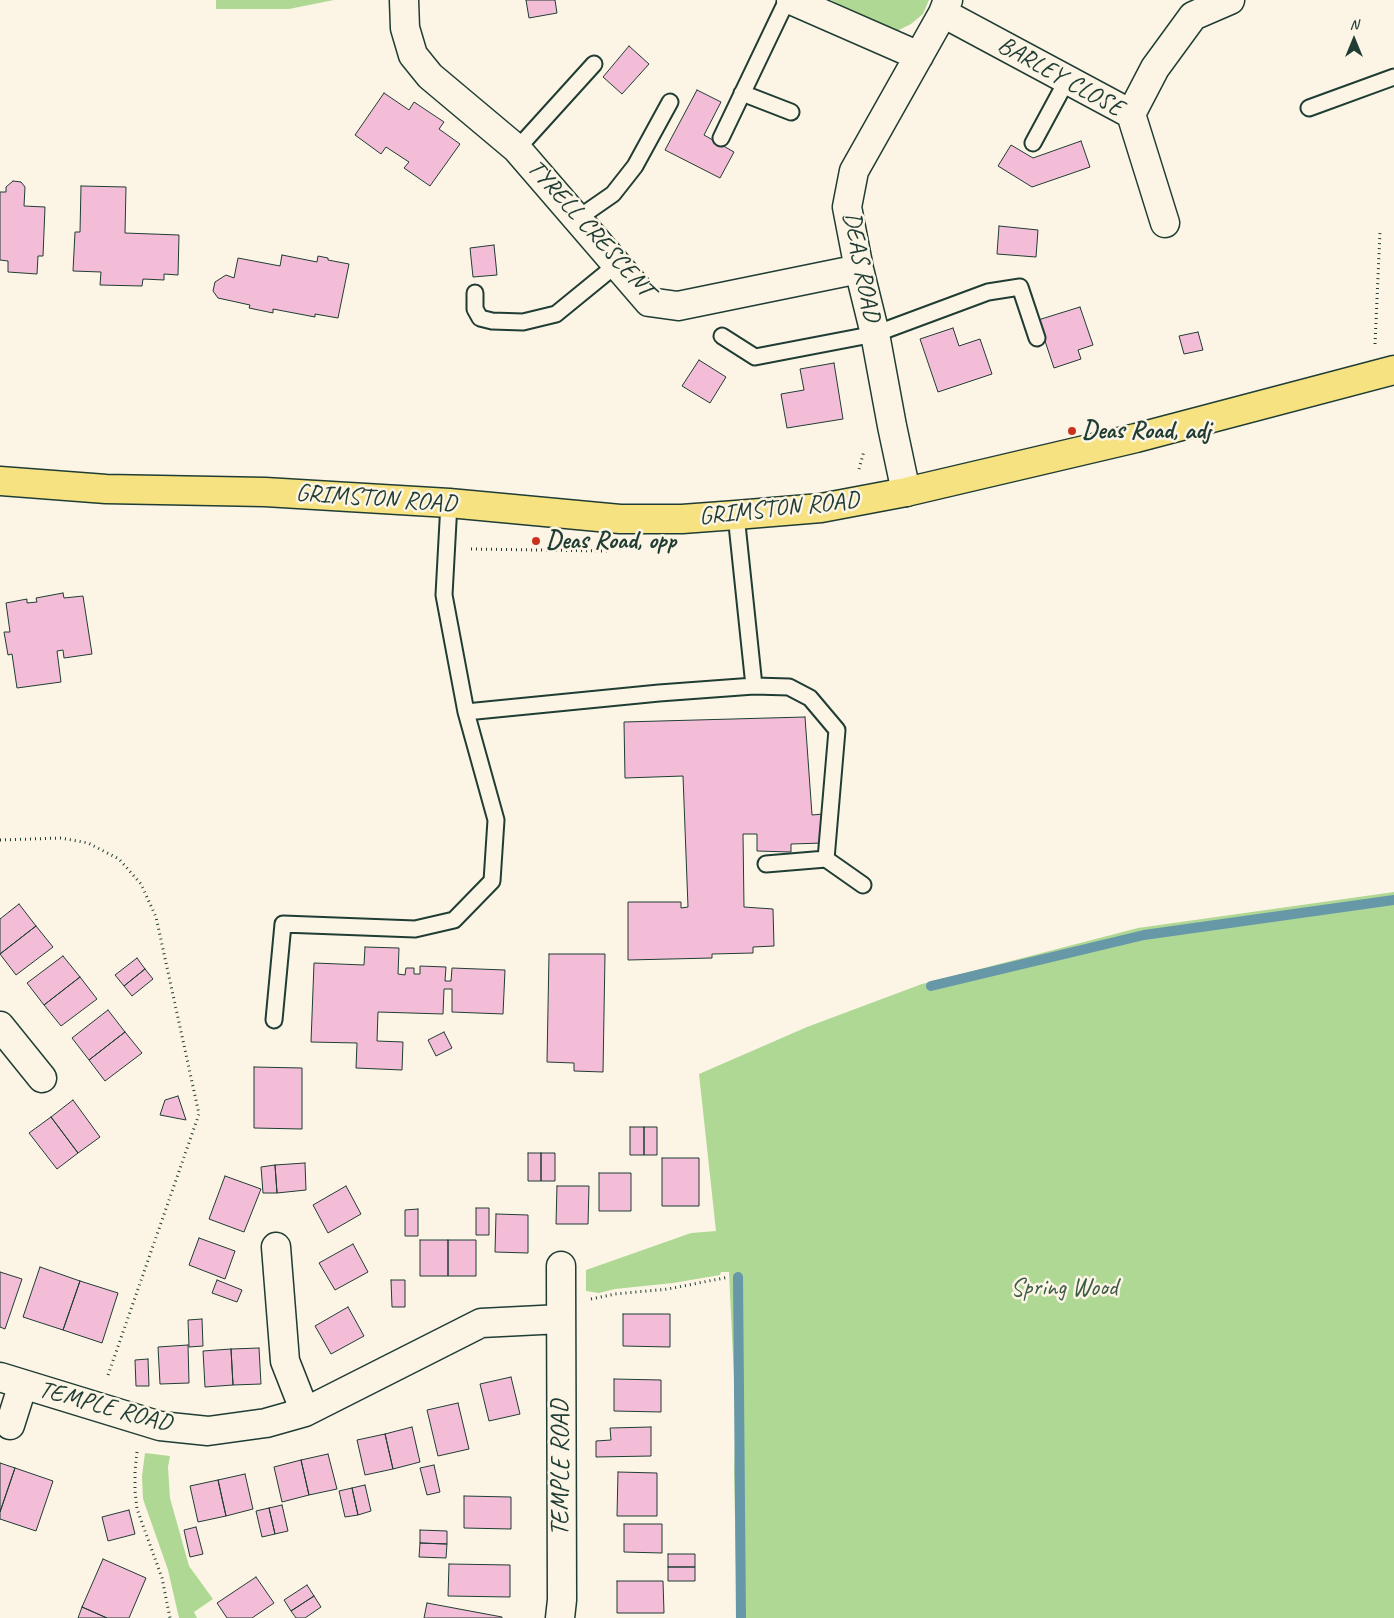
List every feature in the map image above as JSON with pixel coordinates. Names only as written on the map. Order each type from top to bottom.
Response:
[{"type":"main road","name":"GRIMSTON ROAD","points":[[0,481],[106,489],[265,492],[449,503],[620,519],[682,519],[736,515],[821,508],[906,492],[1136,438],[1384,372]]},
{"type":"street","name":"TYRELL CRESCENT","points":[[404,0],[405,28],[413,55],[430,76],[517,149],[649,302],[678,306],[859,269]]},
{"type":"street","points":[[791,0],[919,56]]},
{"type":"street","points":[[1131,114],[1155,68],[1193,16],[1230,0]]},
{"type":"street","name":"DEAS ROAD","points":[[906,492],[875,334],[859,269],[847,207],[854,171],[945,6]]},
{"type":"street","name":"BARLEY CLOSE","points":[[945,6],[1067,80],[1131,114],[1165,223]]},
{"type":"street","points":[[0,1026],[42,1078]]},
{"type":"street","points":[[276,1247],[285,1361],[305,1412]]},
{"type":"street","name":"TEMPLE ROAD","points":[[560,1618],[562,1600],[561,1266]]},
{"type":"street","name":"TEMPLE ROAD","points":[[10,1424],[12,1380],[97,1408],[160,1426],[208,1430],[266,1423],[305,1412],[481,1323],[561,1310]]},
{"type":"lane","points":[[721,138],[787,0]]},
{"type":"lane","points":[[517,149],[594,64]]},
{"type":"lane","points":[[1309,108],[1394,77]]},
{"type":"lane","points":[[1033,143],[1067,80]]},
{"type":"lane","points":[[742,93],[792,112]]},
{"type":"lane","points":[[577,219],[612,194],[635,166],[670,102]]},
{"type":"lane","points":[[475,293],[475,309],[480,318],[492,321],[523,322],[556,314],[616,265]]},
{"type":"lane","points":[[722,336],[755,357],[875,334],[988,292],[1020,287],[1037,338]]},
{"type":"lane","points":[[274,1020],[283,924],[415,929],[454,920],[492,881],[496,820],[466,712],[444,595],[449,503]]},
{"type":"lane","points":[[736,515],[754,686]]},
{"type":"lane","points":[[466,712],[659,693],[754,686],[789,687],[810,698],[837,730],[826,859]]},
{"type":"lane","points":[[766,864],[826,859],[863,885]]},
{"type":"path","points":[[1380,232],[1384,372]]},
{"type":"path","points":[[0,840],[62,838],[88,843],[119,859],[141,884],[156,917],[199,1114],[97,1408]]},
{"type":"path","points":[[561,1310],[586,1301],[615,1294],[668,1289],[729,1277]]},
{"type":"path","points":[[138,1446],[135,1471],[137,1509],[162,1578],[170,1618]]},
{"type":"green space","points":[[216,0],[334,0],[289,9],[216,9]]},
{"type":"green space","points":[[831,0],[929,0],[923,14],[911,24],[895,32],[873,23]]},
{"type":"green space","name":"Spring Wood","points":[[1394,892],[1394,1618],[737,1618],[734,1470],[736,1421],[729,1272],[721,1272],[720,1275],[673,1283],[615,1289],[599,1293],[586,1291],[586,1270],[691,1233],[716,1231],[699,1074],[807,1027],[922,984],[1138,928]]},
{"type":"green space","points":[[145,1453],[170,1456],[168,1467],[170,1498],[189,1566],[213,1599],[194,1612],[197,1618],[179,1618],[168,1570],[143,1499],[142,1476]]},
{"type":"building","points":[[526,0],[555,0],[557,13],[529,18]]},
{"type":"building","points":[[629,46],[649,64],[622,94],[603,77]]},
{"type":"building","points":[[697,90],[721,102],[704,135],[734,152],[720,178],[665,150]]},
{"type":"building","points":[[384,93],[409,110],[414,102],[444,122],[439,129],[460,144],[430,186],[404,168],[409,162],[386,147],[381,154],[355,135]]},
{"type":"building","points":[[1081,141],[1090,167],[1032,187],[998,166],[1011,145],[1033,158]]},
{"type":"building","points":[[13,181],[21,182],[25,187],[24,206],[45,207],[43,256],[38,256],[37,274],[8,272],[8,261],[0,260],[0,192],[6,192],[6,187]]},
{"type":"building","points":[[81,186],[126,187],[125,233],[179,235],[178,275],[164,274],[164,280],[143,279],[142,286],[100,285],[101,272],[73,271],[75,232],[80,232]]},
{"type":"building","points":[[999,226],[1038,230],[1036,257],[997,254]]},
{"type":"building","points":[[494,245],[497,275],[473,277],[470,248]]},
{"type":"building","points":[[282,255],[317,262],[318,256],[349,264],[338,318],[315,314],[315,317],[273,309],[273,313],[249,308],[250,305],[218,298],[213,291],[215,282],[226,275],[234,278],[238,258],[280,266]]},
{"type":"building","points":[[1080,307],[1093,345],[1078,350],[1081,359],[1054,368],[1038,320]]},
{"type":"building","points":[[953,328],[959,346],[980,339],[992,374],[938,392],[920,339]]},
{"type":"building","points":[[1198,332],[1203,350],[1184,354],[1179,336]]},
{"type":"building","points":[[699,360],[726,377],[710,403],[682,386]]},
{"type":"building","points":[[834,363],[843,419],[787,428],[781,394],[804,390],[800,369]]},
{"type":"building","points":[[63,593],[64,598],[83,596],[92,654],[64,658],[63,650],[57,651],[61,682],[17,688],[12,654],[8,655],[4,632],[10,632],[6,603],[27,599],[27,603],[37,602],[36,598]]},
{"type":"building","points":[[805,717],[812,815],[823,814],[823,843],[791,844],[791,852],[757,851],[757,834],[743,834],[744,907],[773,909],[774,946],[753,947],[753,953],[712,954],[712,958],[628,960],[628,902],[681,902],[681,908],[688,907],[683,776],[625,778],[624,722]]},
{"type":"building","points":[[19,904],[36,926],[0,954],[0,919]]},
{"type":"building","points":[[36,926],[53,947],[16,975],[0,954]]},
{"type":"building","points":[[365,947],[399,948],[398,974],[405,975],[406,968],[414,968],[414,974],[420,974],[420,966],[446,967],[445,981],[451,981],[452,968],[505,970],[503,1014],[452,1012],[452,989],[444,989],[443,1014],[378,1012],[377,1041],[403,1042],[402,1070],[356,1068],[357,1043],[311,1042],[314,963],[364,965]]},
{"type":"building","points":[[549,954],[605,954],[603,1072],[574,1071],[574,1063],[547,1062]]},
{"type":"building","points":[[63,956],[80,977],[44,1005],[27,983]]},
{"type":"building","points":[[137,958],[145,969],[124,986],[115,975]]},
{"type":"building","points":[[145,969],[153,979],[132,996],[124,986]]},
{"type":"building","points":[[80,977],[97,999],[61,1026],[44,1005]]},
{"type":"building","points":[[108,1010],[125,1032],[89,1060],[72,1038]]},
{"type":"building","points":[[125,1032],[142,1053],[105,1081],[89,1060]]},
{"type":"building","points":[[444,1032],[452,1048],[436,1056],[428,1040]]},
{"type":"building","points":[[254,1067],[302,1068],[302,1129],[254,1128]]},
{"type":"building","points":[[178,1096],[186,1120],[160,1115],[165,1100]]},
{"type":"building","points":[[73,1100],[100,1137],[78,1153],[51,1117]]},
{"type":"building","points":[[51,1117],[78,1153],[57,1169],[29,1133]]},
{"type":"building","points":[[630,1127],[644,1127],[644,1155],[630,1155]]},
{"type":"building","points":[[644,1127],[657,1127],[657,1155],[644,1155]]},
{"type":"building","points":[[528,1153],[541,1153],[541,1181],[528,1181]]},
{"type":"building","points":[[541,1153],[555,1153],[555,1181],[541,1181]]},
{"type":"building","points":[[662,1158],[699,1158],[699,1206],[662,1206]]},
{"type":"building","points":[[305,1163],[306,1190],[277,1193],[275,1165]]},
{"type":"building","points":[[275,1165],[277,1193],[263,1193],[261,1167]]},
{"type":"building","points":[[599,1173],[631,1173],[631,1211],[599,1211]]},
{"type":"building","points":[[225,1176],[261,1189],[244,1232],[209,1219]]},
{"type":"building","points":[[346,1186],[361,1214],[328,1233],[313,1205]]},
{"type":"building","points":[[557,1186],[589,1186],[588,1224],[556,1224]]},
{"type":"building","points":[[476,1208],[489,1208],[489,1235],[476,1235]]},
{"type":"building","points":[[418,1209],[418,1236],[405,1236],[405,1210]]},
{"type":"building","points":[[496,1214],[528,1215],[528,1253],[495,1252]]},
{"type":"building","points":[[199,1238],[235,1251],[225,1279],[189,1265]]},
{"type":"building","points":[[420,1240],[448,1240],[448,1276],[420,1276]]},
{"type":"building","points":[[448,1240],[476,1240],[476,1276],[448,1276]]},
{"type":"building","points":[[353,1244],[368,1272],[335,1290],[319,1263]]},
{"type":"building","points":[[40,1267],[80,1281],[63,1330],[23,1317]]},
{"type":"building","points":[[0,1272],[22,1279],[5,1329],[0,1327]]},
{"type":"building","points":[[217,1280],[242,1290],[237,1302],[212,1293]]},
{"type":"building","points":[[391,1280],[405,1280],[405,1307],[392,1307]]},
{"type":"building","points":[[80,1281],[118,1293],[102,1343],[63,1330]]},
{"type":"building","points":[[348,1307],[364,1336],[331,1354],[315,1326]]},
{"type":"building","points":[[623,1314],[670,1314],[670,1347],[623,1346]]},
{"type":"building","points":[[202,1319],[203,1346],[189,1347],[188,1320]]},
{"type":"building","points":[[188,1345],[189,1383],[160,1384],[158,1347]]},
{"type":"building","points":[[259,1348],[261,1384],[233,1385],[231,1349]]},
{"type":"building","points":[[231,1349],[233,1385],[205,1387],[203,1351]]},
{"type":"building","points":[[148,1359],[149,1386],[136,1386],[135,1360]]},
{"type":"building","points":[[511,1377],[520,1414],[489,1421],[480,1384]]},
{"type":"building","points":[[614,1379],[661,1380],[661,1412],[614,1411]]},
{"type":"building","points":[[458,1403],[469,1449],[438,1456],[427,1410]]},
{"type":"building","points":[[412,1427],[420,1462],[393,1469],[385,1434]]},
{"type":"building","points":[[651,1427],[651,1456],[596,1457],[596,1441],[611,1440],[610,1428]]},
{"type":"building","points":[[385,1434],[393,1469],[365,1475],[357,1440]]},
{"type":"building","points":[[328,1454],[337,1489],[309,1495],[301,1460]]},
{"type":"building","points":[[301,1460],[309,1495],[282,1502],[274,1467]]},
{"type":"building","points":[[0,1463],[15,1468],[0,1512]]},
{"type":"building","points":[[434,1465],[440,1492],[427,1495],[420,1468]]},
{"type":"building","points":[[15,1468],[53,1481],[36,1531],[0,1519],[0,1512]]},
{"type":"building","points":[[618,1472],[657,1473],[657,1516],[617,1516]]},
{"type":"building","points":[[245,1474],[253,1509],[226,1516],[218,1480]]},
{"type":"building","points":[[218,1480],[226,1516],[198,1522],[190,1486]]},
{"type":"building","points":[[365,1485],[371,1511],[358,1515],[352,1488]]},
{"type":"building","points":[[352,1488],[358,1515],[345,1517],[339,1491]]},
{"type":"building","points":[[464,1496],[511,1497],[511,1529],[464,1528]]},
{"type":"building","points":[[282,1505],[288,1531],[275,1534],[269,1508]]},
{"type":"building","points":[[269,1508],[275,1534],[262,1537],[256,1511]]},
{"type":"building","points":[[129,1510],[135,1534],[108,1541],[102,1517]]},
{"type":"building","points":[[624,1524],[662,1524],[662,1553],[624,1552]]},
{"type":"building","points":[[196,1527],[203,1554],[190,1557],[184,1530]]},
{"type":"building","points":[[420,1530],[447,1531],[447,1544],[420,1543]]},
{"type":"building","points":[[420,1543],[447,1544],[446,1558],[419,1557]]},
{"type":"building","points":[[668,1554],[695,1554],[695,1567],[668,1567]]},
{"type":"building","points":[[103,1559],[146,1578],[129,1618],[107,1618],[82,1607]]},
{"type":"building","points":[[449,1564],[510,1565],[510,1597],[448,1596]]},
{"type":"building","points":[[668,1567],[695,1567],[695,1581],[668,1581]]},
{"type":"building","points":[[256,1577],[274,1603],[252,1618],[227,1618],[217,1603]]},
{"type":"building","points":[[617,1581],[663,1581],[664,1613],[617,1613]]},
{"type":"building","points":[[307,1585],[314,1596],[291,1611],[284,1600]]},
{"type":"building","points":[[314,1596],[321,1607],[305,1618],[296,1618],[291,1611]]},
{"type":"building","points":[[427,1603],[502,1617],[502,1618],[424,1618]]},
{"type":"building","points":[[82,1607],[107,1618],[78,1618]]},
{"type":"waterway","points":[[931,986],[1144,935],[1394,900]]},
{"type":"waterway","points":[[738,1277],[741,1618]]},
{"type":"place","name":"Deas Road, adj","points":[[1072,431]]},
{"type":"place","name":"Deas Road, opp","points":[[536,541]]}]
